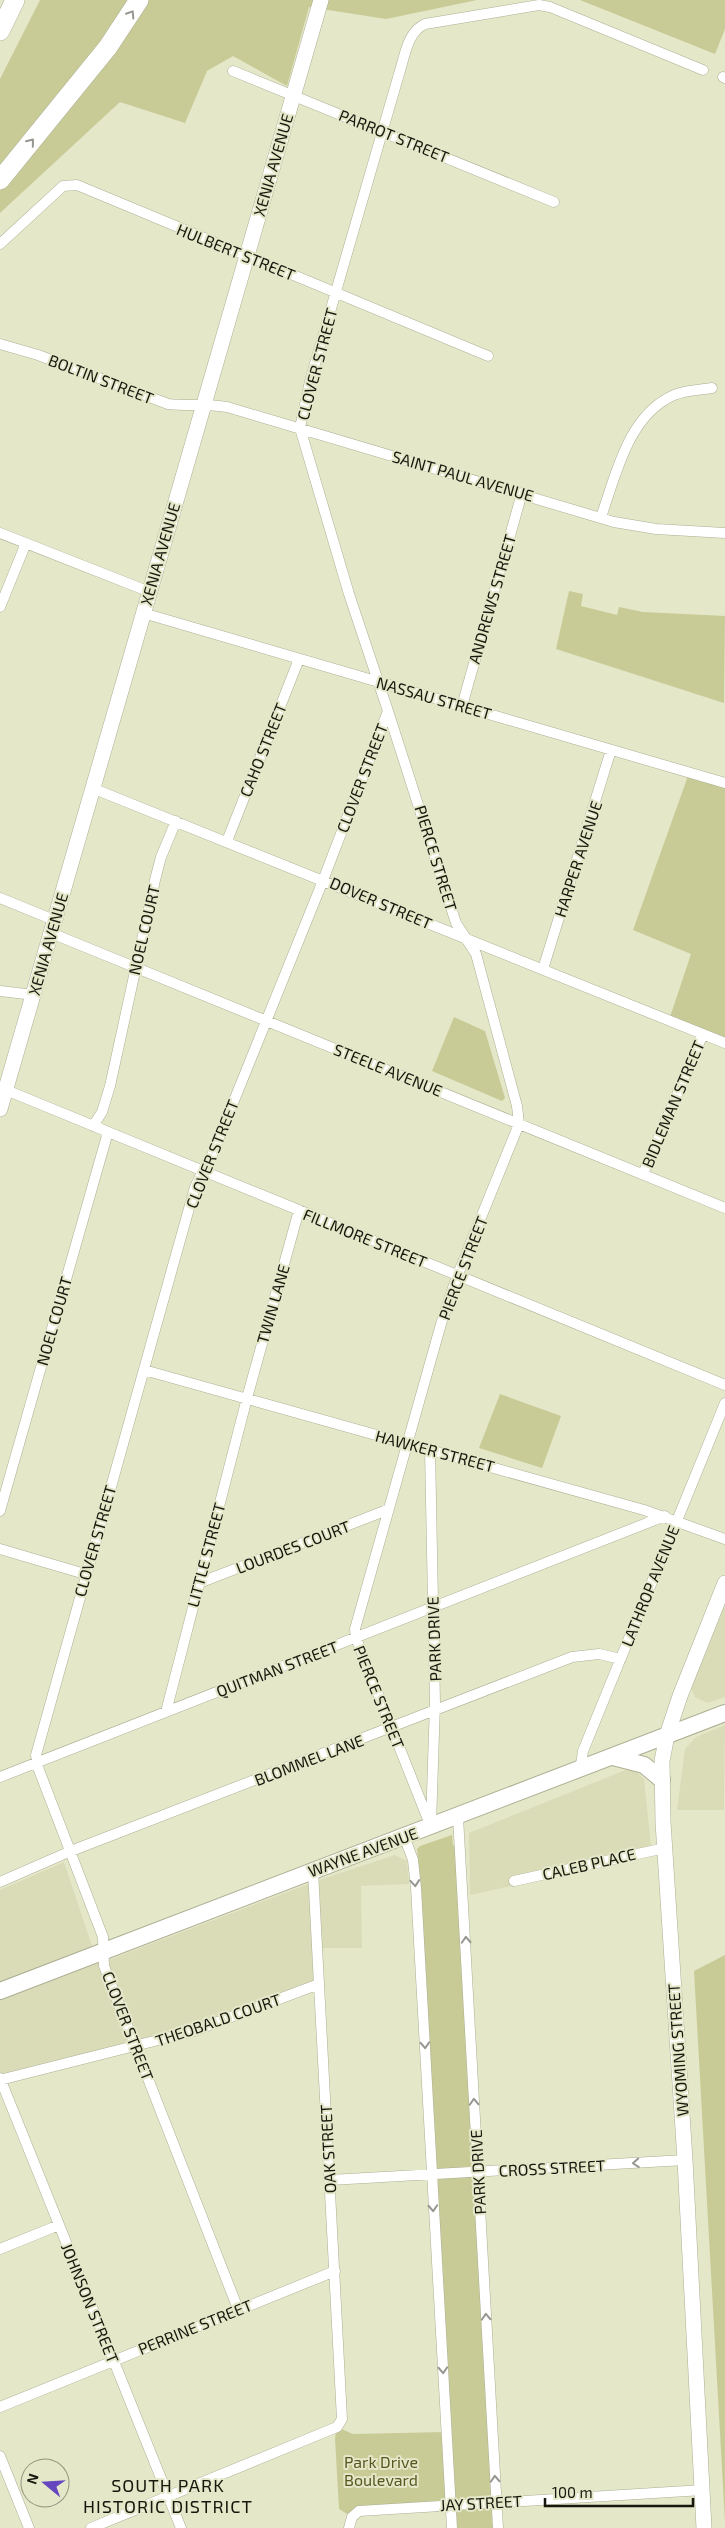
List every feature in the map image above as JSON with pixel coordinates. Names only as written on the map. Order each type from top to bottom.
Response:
[{"type":"highway","points":[[0,31],[15,0]]},
{"type":"highway","points":[[0,180],[108,46],[139,0]]},
{"type":"main road","name":"WAYNE AVENUE","points":[[0,1991],[313,1870],[586,1768],[725,1713]]},
{"type":"main road","points":[[613,1757],[644,1765],[662,1780]]},
{"type":"street","name":"XENIA AVENUE","points":[[0,1109],[321,0]]},
{"type":"street","name":"CLOVER STREET","points":[[238,2309],[104,1966],[103,1937],[38,1762],[36,1748],[195,1187],[202,1171],[208,1165],[267,1021],[388,711],[346,584],[300,428],[310,381],[415,29],[425,24],[530,6],[544,6],[703,70]]},
{"type":"street","name":"PARROT STREET","points":[[233,71],[554,202]]},
{"type":"street","name":"HULBERT STREET","points":[[0,244],[56,192],[69,185],[77,185],[488,356]]},
{"type":"street","name":"BOLTIN STREET","points":[[0,344],[38,355],[168,404],[187,406],[204,404]]},
{"type":"street","points":[[601,517],[631,437],[639,425],[663,401],[676,394],[712,388]]},
{"type":"street","name":"SAINT PAUL AVENUE","points":[[204,404],[228,407],[522,493],[614,522],[656,529],[725,533]]},
{"type":"street","name":"ANDREWS STREET","points":[[462,706],[522,493]]},
{"type":"street","points":[[0,533],[150,592]]},
{"type":"street","points":[[0,607],[26,543]]},
{"type":"street","name":"NASSAU STREET","points":[[143,613],[725,783]]},
{"type":"street","name":"CAHO STREET","points":[[227,841],[299,659]]},
{"type":"street","name":"PIERCE STREET","points":[[388,711],[456,923],[476,954],[518,1106],[519,1124],[458,1276],[441,1324],[355,1629],[356,1638],[431,1827]]},
{"type":"street","name":"HARPER AVENUE","points":[[543,969],[611,750]]},
{"type":"street","name":"DOVER STREET","points":[[92,788],[322,879],[725,1043]]},
{"type":"street","name":"NOEL COURT","points":[[93,1126],[102,1112],[110,1086],[161,857],[176,821]]},
{"type":"street","name":"STEELE AVENUE","points":[[0,898],[135,967],[725,1208]]},
{"type":"street","points":[[0,991],[34,995]]},
{"type":"street","name":"BIDLEMAN STREET","points":[[644,1174],[702,1034]]},
{"type":"street","name":"FILLMORE STREET","points":[[6,1090],[725,1385]]},
{"type":"street","name":"NOEL COURT","points":[[0,1510],[108,1132]]},
{"type":"street","name":"TWIN LANE","points":[[247,1398],[299,1210]]},
{"type":"street","name":"HAWKER STREET","points":[[144,1370],[665,1516],[725,1539]]},
{"type":"street","name":"LITTLE STREET","points":[[166,1712],[247,1398]]},
{"type":"street","name":"LATHROP AVENUE","points":[[586,1768],[581,1765],[583,1751],[725,1403]]},
{"type":"street","name":"PARK DRIVE","points":[[430,1450],[435,1710],[431,1827]]},
{"type":"street","name":"LOURDES COURT","points":[[199,1583],[387,1510]]},
{"type":"street","name":"QUITMAN STREET","points":[[0,1777],[665,1516]]},
{"type":"street","points":[[0,1549],[85,1574]]},
{"type":"street","name":"WYOMING STREET","points":[[704,2528],[685,2160],[665,1848],[662,1760],[667,1735],[725,1583]]},
{"type":"street","name":"BLOMMEL LANE","points":[[0,1882],[71,1851],[572,1657],[599,1654],[621,1659]]},
{"type":"street","name":"PARK DRIVE","points":[[458,1817],[498,2528]]},
{"type":"street","points":[[404,1836],[413,1860],[416,1888],[452,2528]]},
{"type":"street","name":"CALEB PLACE","points":[[514,1881],[665,1848]]},
{"type":"street","name":"OAK STREET","points":[[168,2496],[337,2427],[342,2419],[313,1870]]},
{"type":"street","name":"THEOBALD COURT","points":[[0,2079],[136,2047],[194,2031],[319,1984]]},
{"type":"street","name":"JOHNSON STREET","points":[[0,2079],[180,2528]]},
{"type":"street","name":"CROSS STREET","points":[[330,2180],[685,2160]]},
{"type":"street","points":[[0,2249],[59,2225]]},
{"type":"street","name":"PERRINE STREET","points":[[0,2406],[335,2271]]},
{"type":"street","points":[[0,2456],[29,2528]]},
{"type":"street","name":"JAY STREET","points":[[349,2528],[352,2516],[359,2511],[703,2490]]},
{"type":"street","points":[[91,2528],[168,2496]]},
{"type":"shaded area","points":[[725,1599],[725,1697],[708,1703],[695,1697],[691,1688],[693,1677]]},
{"type":"shaded area","points":[[725,1725],[724,1810],[677,1810],[685,1749],[696,1737]]},
{"type":"shaded area","points":[[628,1769],[637,1772],[644,1779],[652,1855],[470,1895],[469,1833]]},
{"type":"shaded area","points":[[395,1855],[407,1861],[409,1884],[361,1886],[362,1948],[320,1948],[316,1981],[204,2024],[0,2077],[0,1890],[64,1862],[98,1964],[319,1880]]},
{"type":"green space","points":[[40,0],[477,0],[386,19],[309,7],[287,86],[233,56],[207,71],[185,123],[120,102],[0,213],[0,79]]},
{"type":"green space","points":[[580,0],[725,0],[725,29],[715,54]]},
{"type":"green space","points":[[569,591],[583,594],[581,606],[617,615],[619,607],[643,612],[725,616],[724,703],[556,649]]},
{"type":"green space","points":[[689,773],[725,783],[725,1043],[669,1020],[691,954],[633,930]]},
{"type":"green space","points":[[454,1017],[485,1031],[505,1098],[502,1101],[432,1071]]},
{"type":"green space","points":[[500,1394],[561,1416],[542,1468],[479,1448]]},
{"type":"green space","name":"Park Drive Boulevard","points":[[452,1835],[453,1845],[459,1848],[498,2528],[452,2528],[451,2505],[352,2517],[339,2509],[335,2438],[337,2427],[353,2434],[446,2432],[413,1860],[418,1858],[417,1849],[420,1846]]},
{"type":"green space","points":[[725,1955],[725,2522],[694,1971]]},
{"type":"district","name":"SOUTH PARK HISTORIC DISTRICT","points":[[168,2496]]}]
